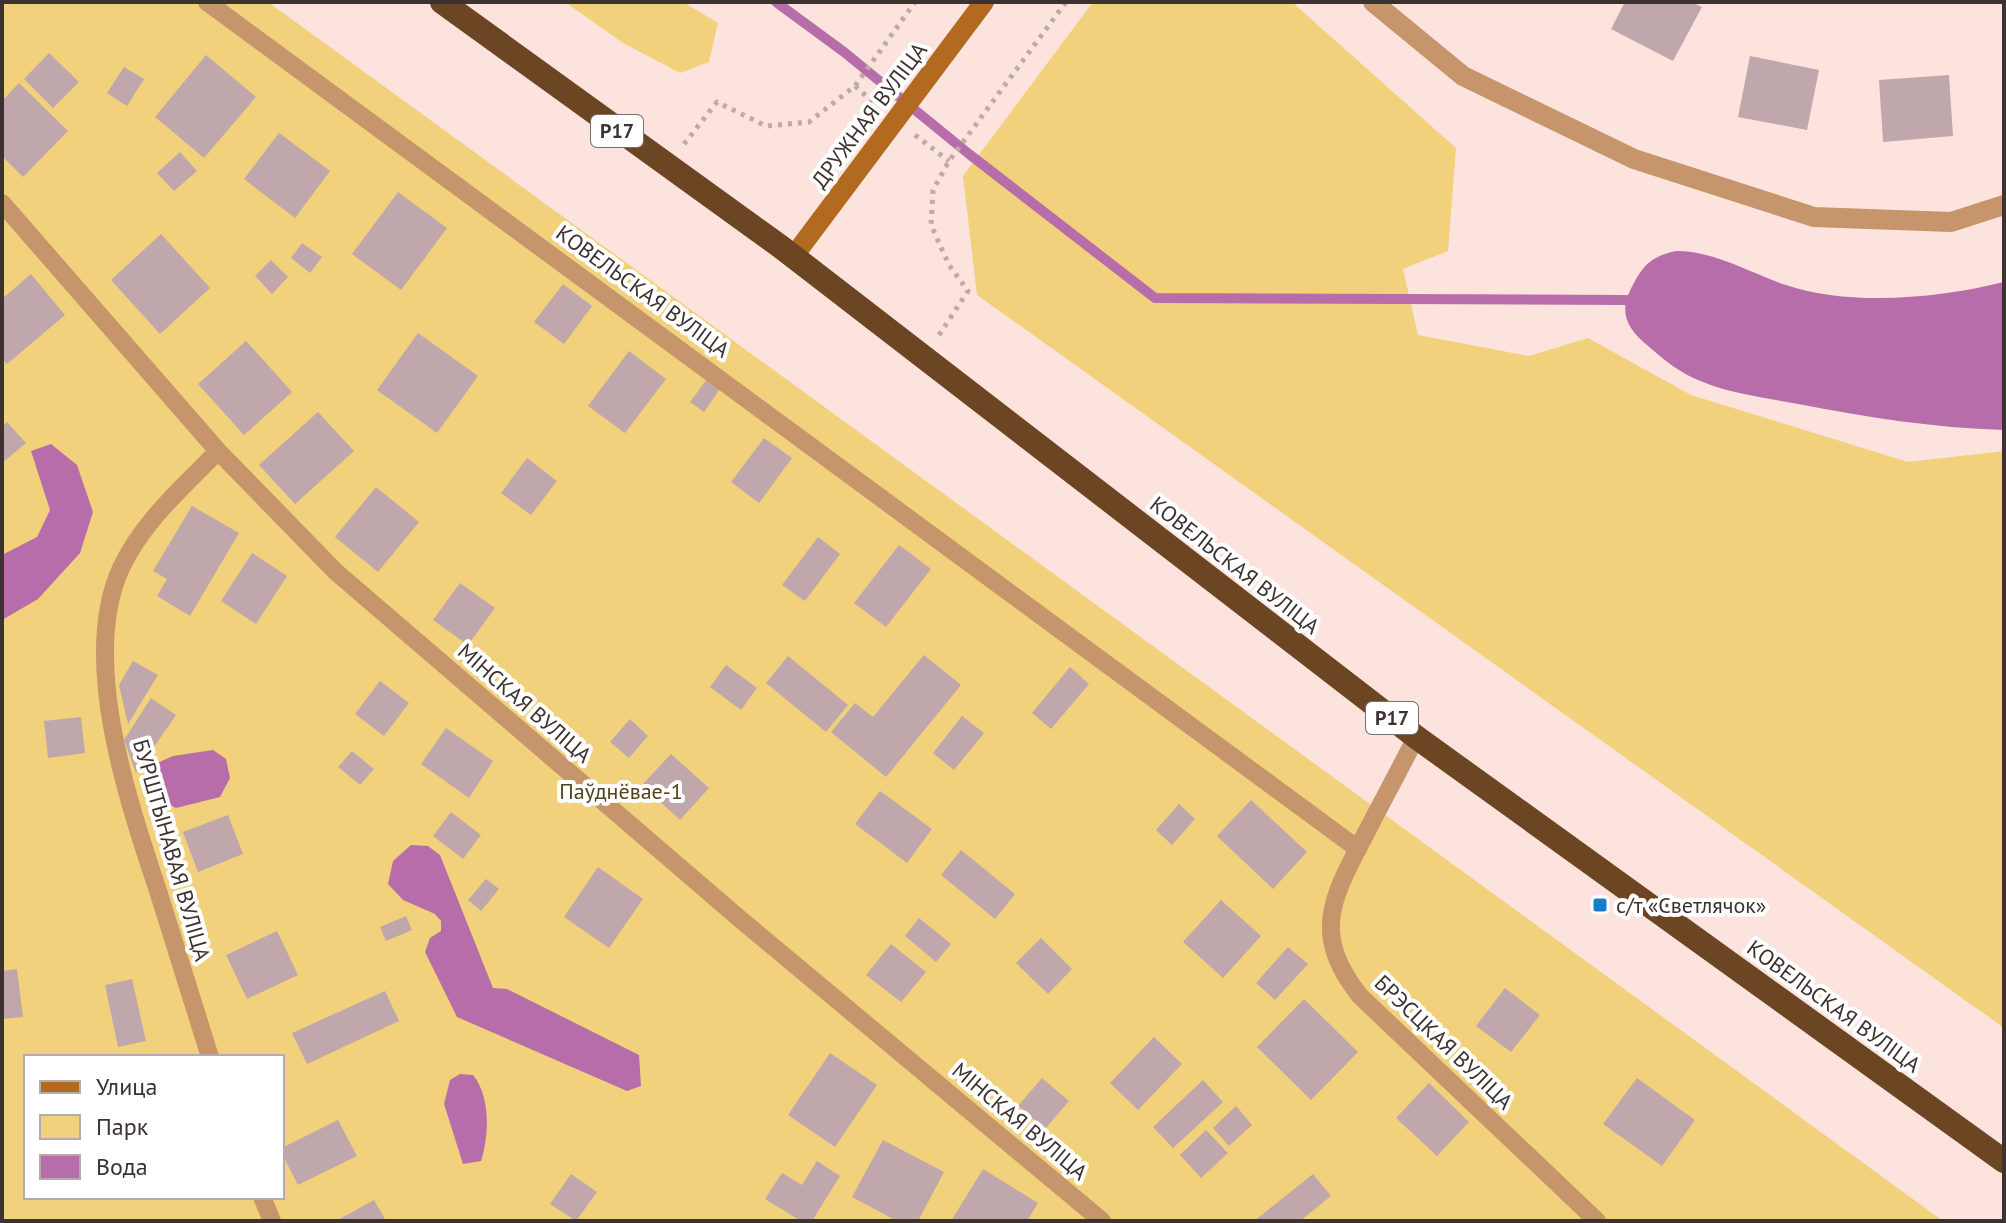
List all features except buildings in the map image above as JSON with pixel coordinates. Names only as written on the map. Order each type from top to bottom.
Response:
[{"type":"highway","name":"КОВЕЛЬСКАЯ ВУЛІЦА","points":[[442,2],[793,257],[1416,737],[2004,1161]]},
{"type":"street","name":"ДРУЖНАЯ ВУЛІЦА","points":[[793,257],[984,2]]},
{"type":"street","points":[[1373,2],[1463,76],[1634,159],[1814,217],[1951,222],[2004,205]]},
{"type":"lane","name":"КОВЕЛЬСКАЯ ВУЛІЦА","points":[[207,2],[1358,849]]},
{"type":"lane","name":"МІНСКАЯ ВУЛІЦА","points":[[2,203],[218,451],[336,572],[740,919],[1102,1221]]},
{"type":"lane","name":"БУРШТЫНАВАЯ ВУЛІЦА","points":[[209,1055],[122,779],[110,706],[107,634],[111,601],[133,543],[218,451]]},
{"type":"lane","name":"БРЭСЦКАЯ ВУЛІЦА","points":[[1416,737],[1337,888],[1331,924],[1337,962],[1360,996],[1597,1221]]},
{"type":"lane","points":[[263,1199],[272,1221]]},
{"type":"path","points":[[666,166],[717,102],[766,126],[809,122],[855,86],[915,2]]},
{"type":"path","points":[[924,358],[968,291],[949,265],[931,225],[933,190],[949,161],[1066,2]]},
{"type":"green space","name":"Паўднёвае-1","points":[[2,2],[268,2],[1943,1221],[2,1221]]},
{"type":"green space","points":[[565,2],[683,2],[718,23],[709,62],[680,73],[623,43]]},
{"type":"green space","points":[[1093,2],[1292,2],[1456,148],[1448,251],[1403,269],[1418,335],[1529,356],[1588,338],[1691,395],[1908,462],[2004,451],[2004,1028],[977,295],[963,176]]},
{"type":"water","points":[[1676,251],[1705,255],[1786,285],[1838,296],[1924,296],[2004,282],[2004,430],[1926,424],[1849,413],[1738,393],[1687,375],[1641,340],[1628,322],[1625,308],[1629,293],[1642,270],[1652,260]]},
{"type":"water","points":[[51,444],[77,465],[93,512],[80,553],[38,599],[2,620],[2,555],[37,537],[50,510],[31,451]]},
{"type":"water","points":[[213,750],[226,759],[230,778],[220,797],[176,808],[162,800],[153,786],[155,764],[173,756]]},
{"type":"water","points":[[411,845],[428,846],[440,855],[493,988],[507,989],[639,1055],[641,1086],[627,1091],[457,1017],[425,952],[430,938],[441,931],[441,921],[435,914],[403,900],[388,884],[393,861]]},
{"type":"water","points":[[460,1074],[473,1075],[479,1084],[487,1117],[481,1161],[463,1164],[444,1104],[450,1080]]},
{"type":"waterway","points":[[776,2],[844,52],[969,154],[1155,298],[1626,300]]},
{"type":"place","name":"с/т «Светлячок»","points":[[1600,905]]}]
